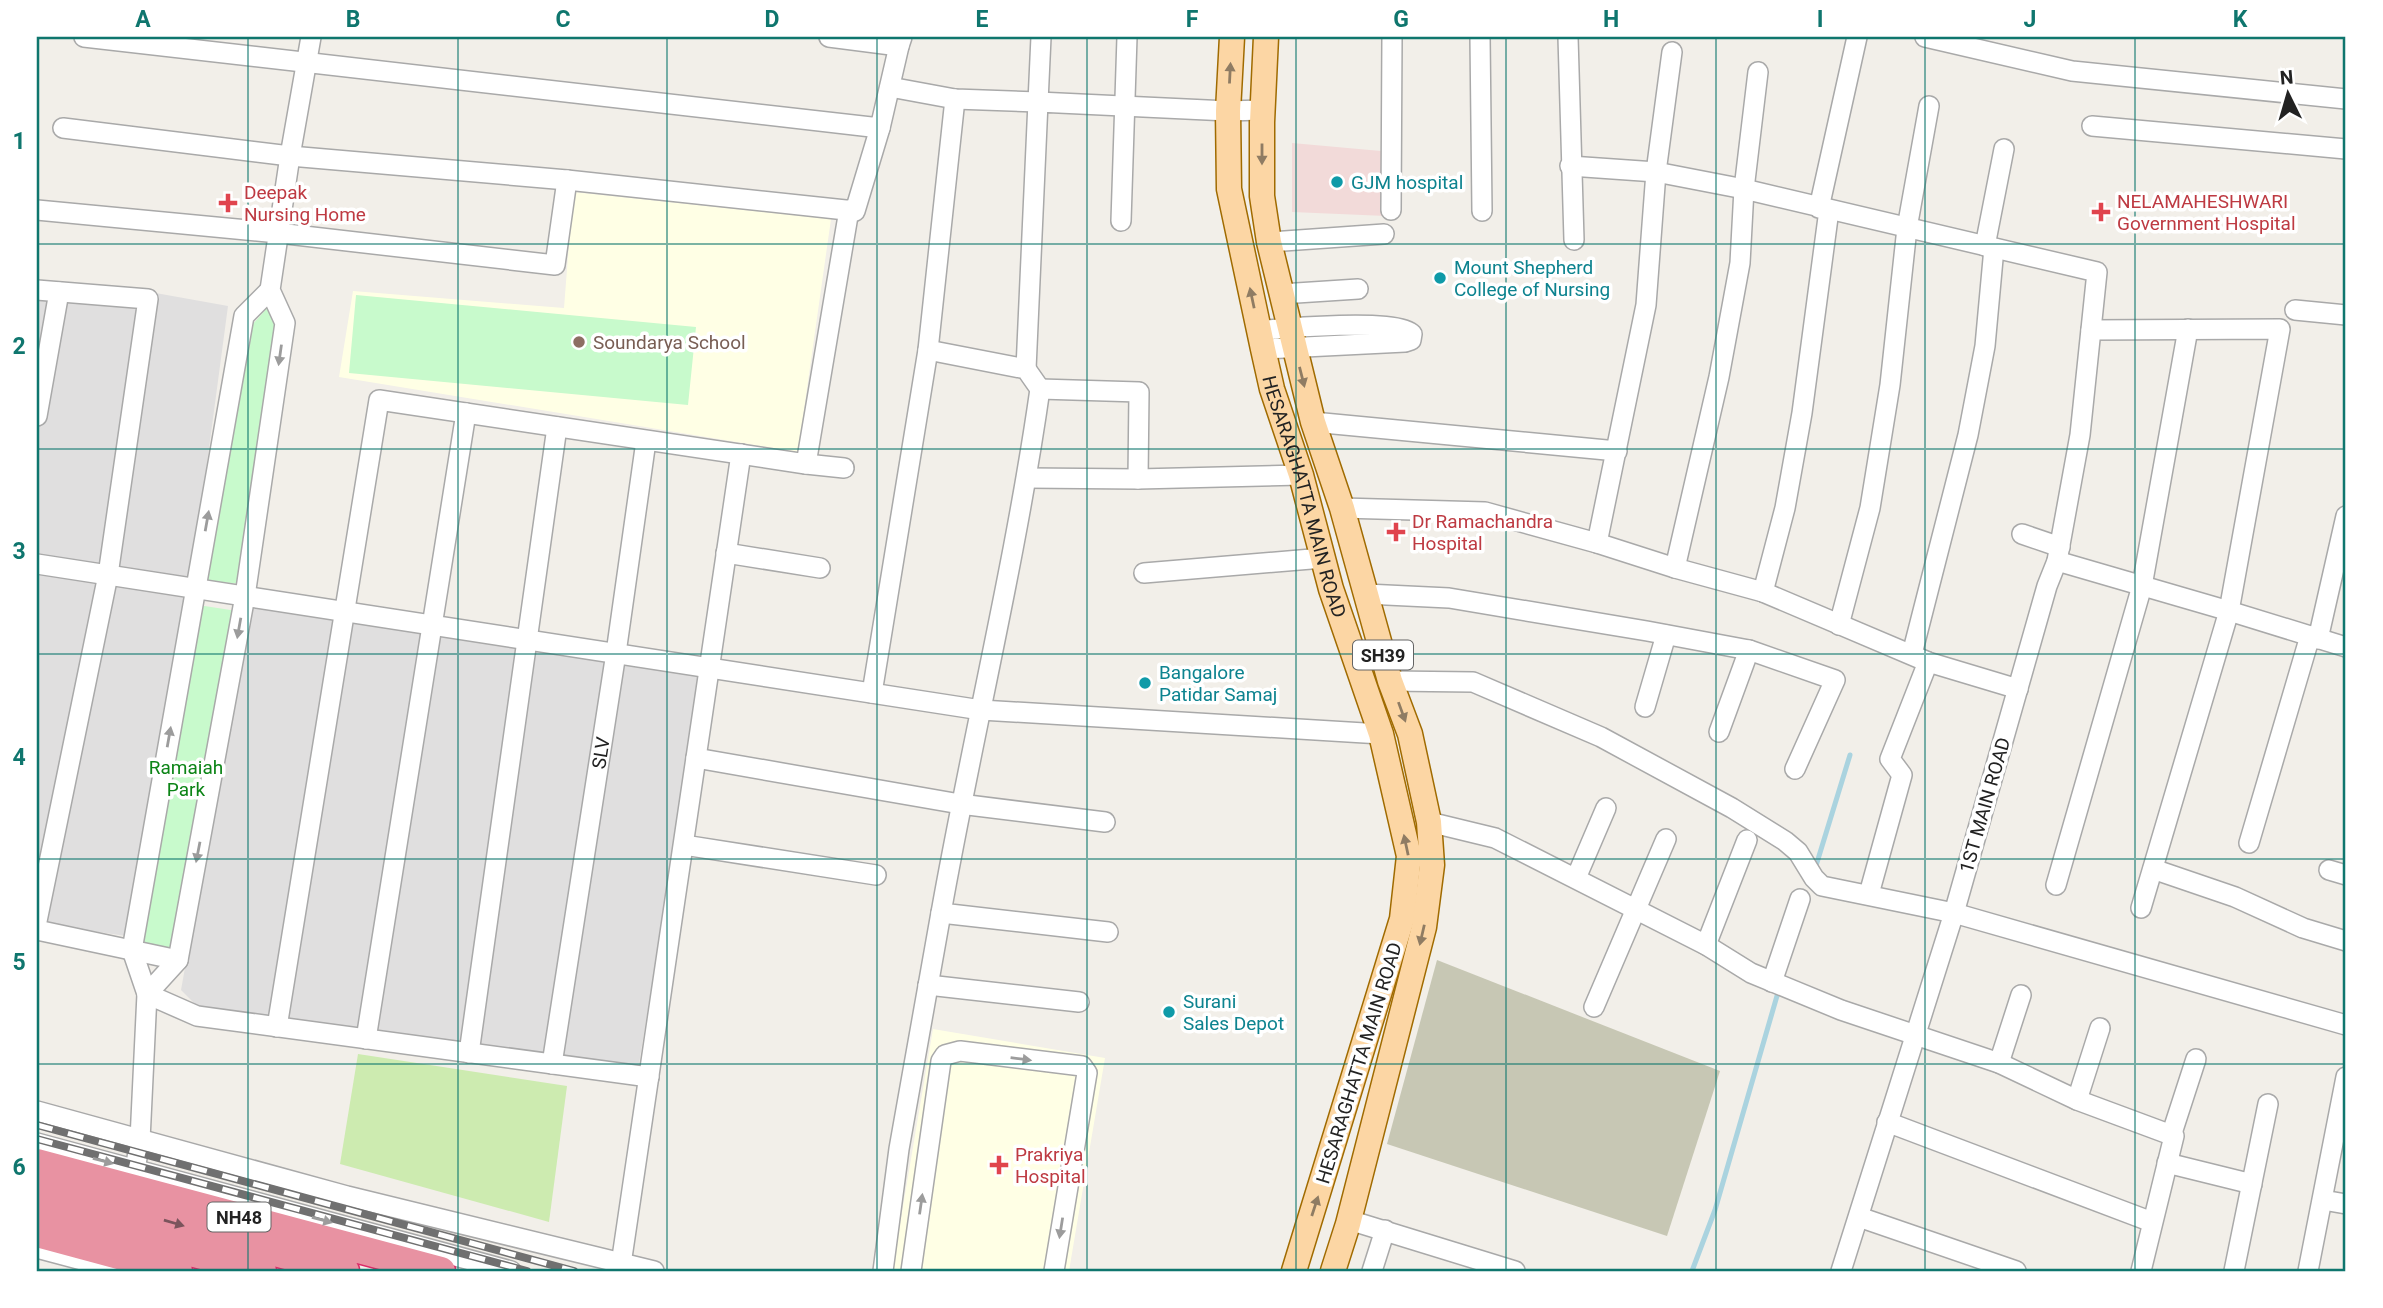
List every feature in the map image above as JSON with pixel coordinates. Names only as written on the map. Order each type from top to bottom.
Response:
[{"type":"highway","name":"NH48","points":[[37,1163],[441,1271]]},
{"type":"highway","points":[[37,1187],[345,1271]]},
{"type":"highway","points":[[37,1211],[262,1271]]},
{"type":"highway","points":[[37,1233],[178,1271]]},
{"type":"main road","name":"HESARAGHATTA MAIN ROAD","points":[[1232,37],[1228,111],[1229,189],[1261,340],[1272,389],[1301,475],[1331,589],[1381,734],[1409,856],[1402,919],[1294,1271]]},
{"type":"main road","name":"HESARAGHATTA MAIN ROAD","points":[[1266,37],[1262,110],[1262,195],[1269,242],[1313,422],[1342,508],[1390,681],[1410,734],[1429,822],[1432,865],[1424,927],[1349,1220],[1333,1271]]},
{"type":"street","points":[[84,37],[880,128]]},
{"type":"street","points":[[147,994],[178,960],[245,596],[285,323],[270,290],[311,37]]},
{"type":"street","points":[[63,128],[290,156],[567,180],[855,211],[880,128],[900,42],[829,37]]},
{"type":"street","points":[[883,1271],[899,1149],[960,804],[1027,478],[1040,389],[1026,369],[1041,37]]},
{"type":"street","points":[[1121,221],[1127,37]]},
{"type":"street","points":[[1391,210],[1392,37]]},
{"type":"street","points":[[1480,37],[1482,211]]},
{"type":"street","points":[[1568,37],[1574,240]]},
{"type":"street","points":[[1763,592],[1788,495],[1802,413],[1824,209],[1857,37]]},
{"type":"street","points":[[1925,37],[2071,71],[2346,99]]},
{"type":"street","points":[[1597,543],[1646,305],[1656,172],[1672,52]]},
{"type":"street","points":[[1675,568],[1719,377],[1740,263],[1744,189],[1758,72]]},
{"type":"street","points":[[890,88],[955,99],[1228,111],[1262,110]]},
{"type":"street","points":[[872,693],[928,351],[955,99]]},
{"type":"street","points":[[1839,625],[1870,508],[1890,385],[1907,228],[1929,106]]},
{"type":"street","points":[[2092,126],[2346,149]]},
{"type":"street","points":[[1869,894],[1902,775],[1890,758],[1920,658],[1985,346],[1990,247],[2004,149]]},
{"type":"street","points":[[1570,166],[1656,172],[1744,189],[1990,247]]},
{"type":"street","points":[[37,209],[555,265],[567,180]]},
{"type":"street","points":[[806,464],[849,210]]},
{"type":"street","points":[[1269,242],[1384,234]]},
{"type":"street","name":"1ST MAIN ROAD","points":[[1841,1271],[1954,913],[2058,554],[2080,435],[2097,272],[1990,247]]},
{"type":"street","points":[[1281,294],[1358,289]]},
{"type":"street","points":[[37,290],[148,299],[108,575],[37,920]]},
{"type":"street","points":[[135,1170],[140,1140],[147,994],[132,950],[244,316],[270,290]]},
{"type":"street","points":[[37,416],[60,292]]},
{"type":"street","points":[[2295,310],[2346,316]]},
{"type":"street","points":[[1261,340],[1381,325],[1402,328],[1412,334],[1411,340],[1405,342],[1292,337]]},
{"type":"street","points":[[2056,885],[2142,586],[2188,329]]},
{"type":"street","points":[[2091,330],[2280,329],[2230,611],[2141,908]]},
{"type":"street","points":[[928,351],[1026,369]]},
{"type":"street","points":[[1040,389],[1139,392],[1138,479]]},
{"type":"street","points":[[277,1027],[379,400],[844,468]]},
{"type":"street","points":[[366,1039],[466,413]]},
{"type":"street","points":[[1313,422],[1617,451]]},
{"type":"street","points":[[469,1053],[557,427]]},
{"type":"street","name":"SLV","points":[[552,1064],[646,441]]},
{"type":"street","points":[[620,1268],[741,454]]},
{"type":"street","points":[[1027,478],[1138,479],[1301,475]]},
{"type":"street","points":[[1342,508],[1485,512],[1763,592],[1920,658],[2018,689]]},
{"type":"street","points":[[2249,843],[2314,638],[2346,516]]},
{"type":"street","points":[[2022,534],[2058,554],[2142,586],[2346,648]]},
{"type":"street","points":[[726,553],[820,568]]},
{"type":"street","points":[[1144,573],[1323,558]]},
{"type":"street","points":[[37,564],[981,710],[1381,734]]},
{"type":"street","points":[[1366,594],[1449,598],[1749,650],[1835,680],[1795,769]]},
{"type":"street","points":[[1645,707],[1666,635]]},
{"type":"street","points":[[1719,732],[1749,650]]},
{"type":"street","points":[[1390,681],[1473,682],[1601,737],[1732,808],[1785,841],[1798,852],[1822,886],[1954,913],[2346,1025]]},
{"type":"street","points":[[696,758],[960,804],[1105,822]]},
{"type":"street","points":[[1576,878],[1606,808]]},
{"type":"street","points":[[1429,822],[1495,838],[1706,945],[1751,973],[1772,982],[1916,1036],[1999,1063],[2077,1100],[2174,1136],[2141,1271]]},
{"type":"street","points":[[1594,1007],[1666,839]]},
{"type":"street","points":[[1706,945],[1747,840]]},
{"type":"street","points":[[684,845],[876,876]]},
{"type":"street","points":[[2152,869],[2235,897],[2303,928],[2346,941]]},
{"type":"street","points":[[1772,982],[1800,899]]},
{"type":"street","points":[[941,913],[1108,932]]},
{"type":"street","points":[[37,930],[178,960]]},
{"type":"street","points":[[928,985],[1079,1002]]},
{"type":"street","points":[[147,994],[197,1016],[649,1077]]},
{"type":"street","points":[[1999,1063],[2021,995]]},
{"type":"street","points":[[2077,1100],[2100,1028]]},
{"type":"street","points":[[911,1271],[941,1061],[945,1055],[960,1051],[1082,1066],[1087,1073],[1054,1271]]},
{"type":"street","points":[[915,1057],[941,1061]]},
{"type":"street","points":[[2171,1136],[2196,1059]]},
{"type":"street","points":[[2308,1271],[2346,1077]]},
{"type":"street","points":[[2234,1271],[2268,1104]]},
{"type":"street","points":[[37,1111],[620,1268],[654,1271]]},
{"type":"street","points":[[1887,1122],[2152,1222]]},
{"type":"street","points":[[37,1143],[511,1271]]},
{"type":"street","points":[[2167,1163],[2252,1184]]},
{"type":"street","points":[[2323,1200],[2346,1204]]},
{"type":"street","points":[[1859,1217],[2016,1271]]},
{"type":"street","points":[[1349,1220],[1515,1271]]},
{"type":"street","points":[[1372,1271],[1385,1230]]},
{"type":"street","points":[[37,1248],[123,1271]]},
{"type":"shaded area","name":"GJM hospital","points":[[1292,143],[1381,151],[1386,216],[1292,212]]},
{"type":"shaded area","name":"Soundarya School","points":[[573,192],[831,219],[798,452],[339,377],[353,291],[564,308]]},
{"type":"shaded area","points":[[37,284],[150,292],[228,306],[191,583],[37,558]]},
{"type":"shaded area","points":[[37,573],[184,596],[126,936],[37,923]]},
{"type":"shaded area","points":[[250,607],[702,676],[638,1070],[200,1009],[181,990]]},
{"type":"shaded area","points":[[1437,960],[1720,1071],[1667,1236],[1387,1144]]},
{"type":"shaded area","name":"Prakriya Hospital","points":[[933,1029],[1105,1058],[1069,1271],[892,1271]]},
{"type":"green space","points":[[356,295],[696,327],[688,405],[349,373]]},
{"type":"green space","points":[[269,306],[279,331],[241,584],[204,580],[252,325]]},
{"type":"green space","name":"Ramaiah Park","points":[[198,605],[237,611],[174,952],[135,945]]},
{"type":"green space","points":[[358,1054],[567,1086],[549,1222],[340,1164]]},
{"type":"waterway","points":[[1815,869],[1850,755]]},
{"type":"waterway","points":[[1692,1271],[1715,1210],[1779,989]]},
{"type":"railway","points":[[37,1125],[574,1271]]},
{"type":"railway","points":[[37,1139],[527,1271]]},
{"type":"place","name":"GJM hospital","points":[[1337,182]]},
{"type":"place","name":"Deepak Nursing Home","points":[[228,203]]},
{"type":"place","name":"NELAMAHESHWARI Government Hospital","points":[[2101,212]]},
{"type":"place","name":"Mount Shepherd College of Nursing","points":[[1440,278]]},
{"type":"place","name":"Soundarya School","points":[[579,342]]},
{"type":"place","name":"Dr Ramachandra Hospital","points":[[1396,532]]},
{"type":"place","name":"Bangalore Patidar Samaj","points":[[1145,683]]},
{"type":"place","name":"Surani Sales Depot","points":[[1169,1012]]},
{"type":"place","name":"Prakriya Hospital","points":[[999,1165]]}]
